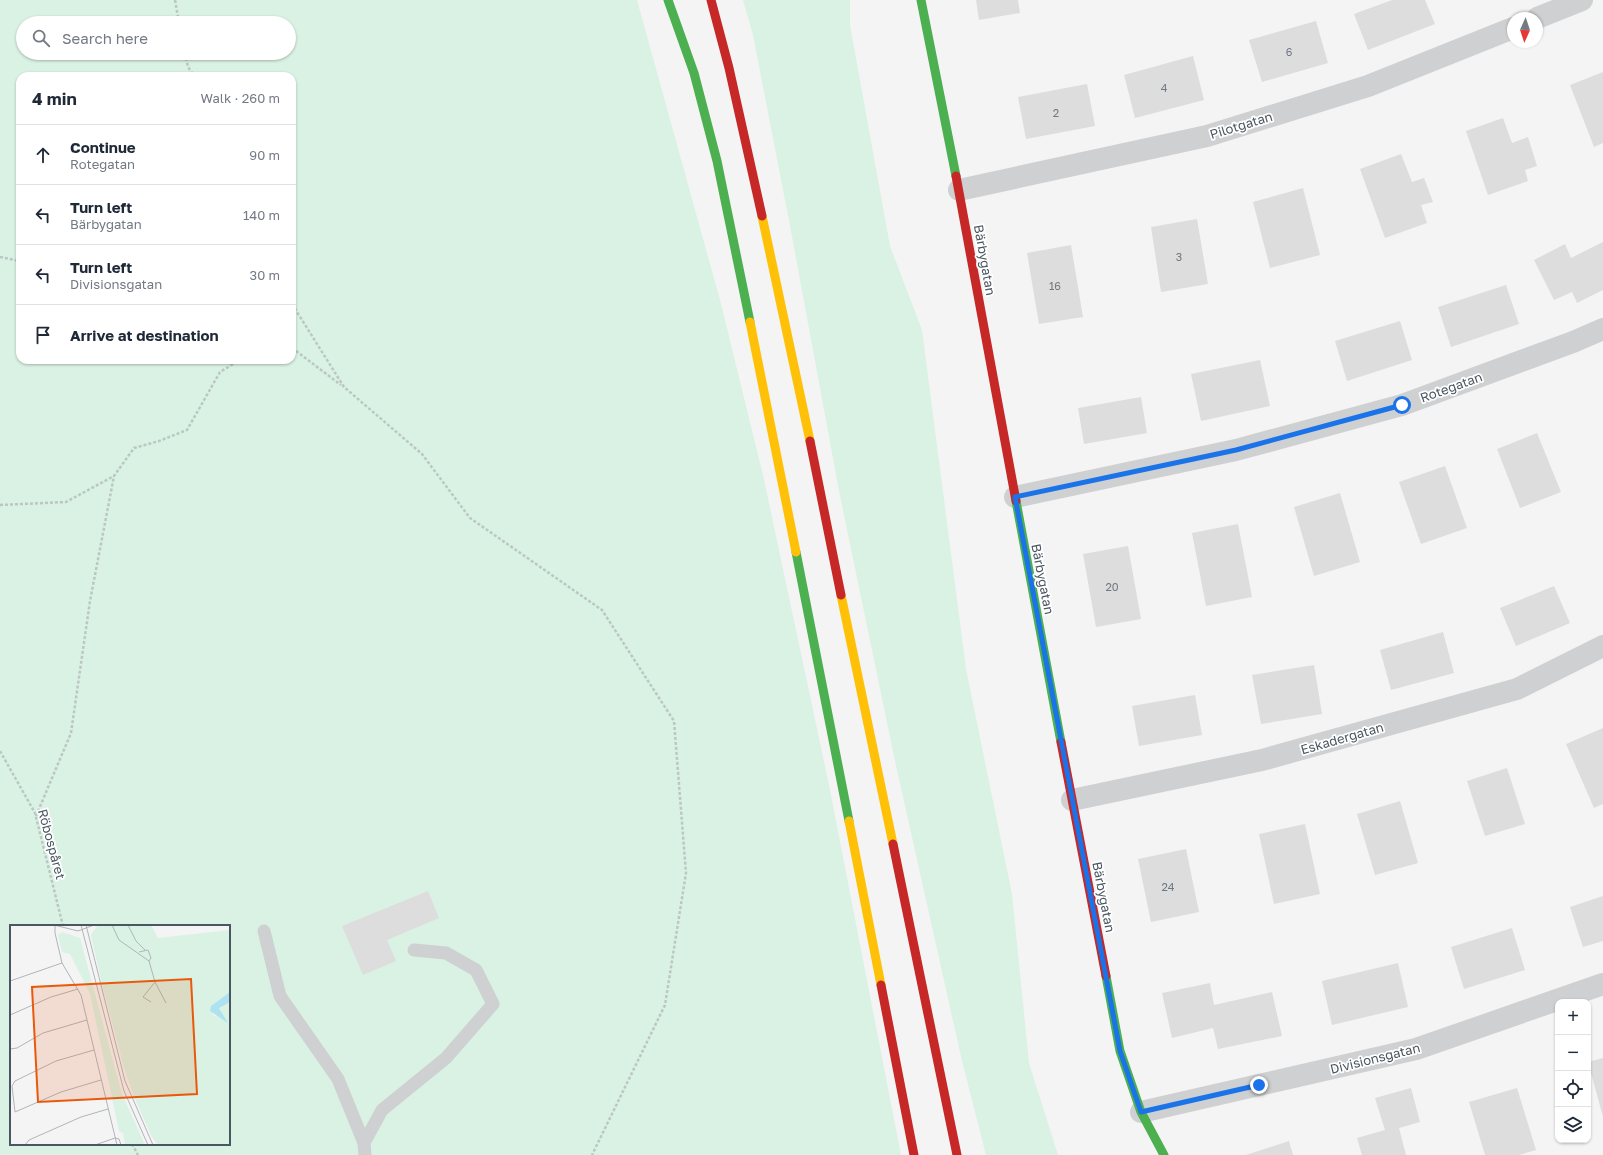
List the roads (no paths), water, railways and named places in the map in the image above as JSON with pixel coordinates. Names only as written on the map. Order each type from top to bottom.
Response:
[{"type":"main road","points":[[668,0],[694,73],[717,161],[807,604],[914,1155]]},
{"type":"main road","points":[[711,0],[729,68],[776,278],[957,1155]]},
{"type":"main road","name":"Bärbygatan","points":[[922,0],[1120,1051],[1141,1112],[1164,1155]]},
{"type":"street","points":[[1543,16],[1582,0]]},
{"type":"street","name":"Pilotgatan","points":[[959,190],[1207,136],[1368,86],[1507,30]]},
{"type":"street","name":"Rotegatan","points":[[1015,497],[1236,450],[1402,405],[1573,342],[1603,328]]},
{"type":"street","name":"Eskadergatan","points":[[1072,800],[1262,760],[1518,689],[1603,646]]},
{"type":"street","name":"Divisionsgatan","points":[[1141,1112],[1416,1049],[1603,984]]},
{"type":"lane","points":[[264,931],[280,996],[338,1079],[365,1149]]},
{"type":"lane","points":[[365,1149],[382,1110],[446,1058],[493,1004],[476,970],[446,952],[414,950]]}]
